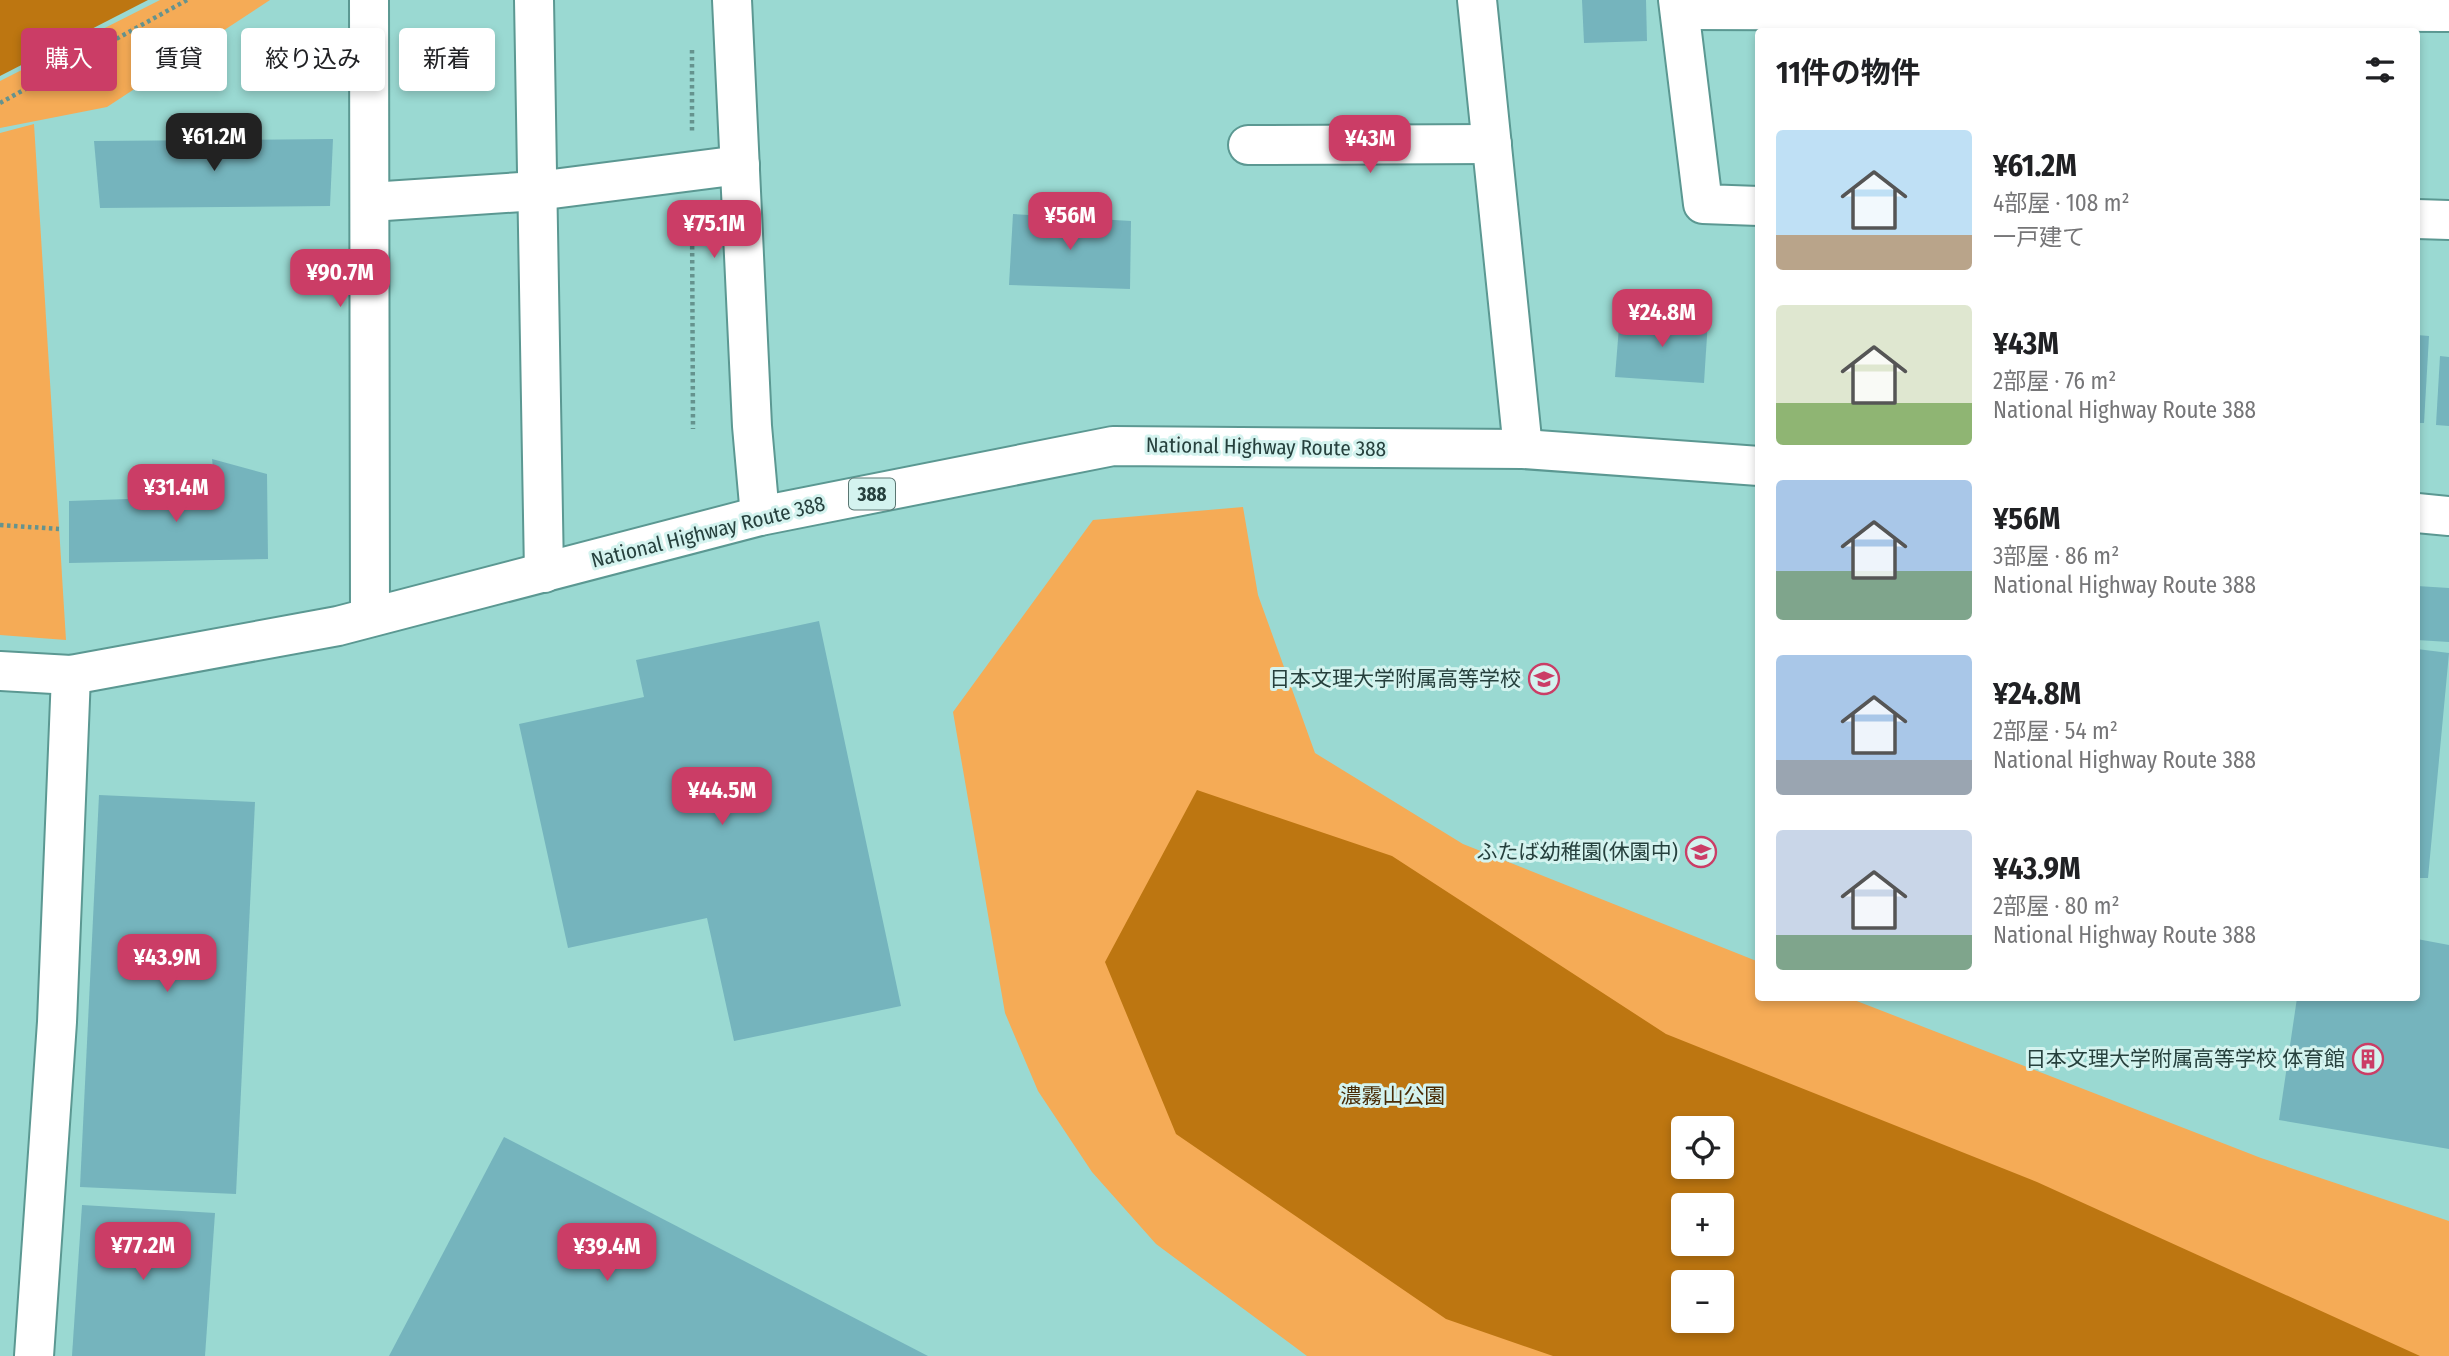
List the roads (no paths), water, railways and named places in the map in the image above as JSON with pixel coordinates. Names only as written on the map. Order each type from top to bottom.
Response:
[{"type":"main road","points":[[369,0],[370,618]]},
{"type":"main road","points":[[534,0],[544,573]]},
{"type":"main road","points":[[732,0],[752,426],[760,516]]},
{"type":"main road","points":[[1477,0],[1523,449]]},
{"type":"main road","points":[[1755,206],[1703,204],[1679,5],[2124,14],[2449,12]]},
{"type":"main road","points":[[1248,145],[1492,144]]},
{"type":"main road","points":[[370,202],[537,191],[740,165]]},
{"type":"main road","points":[[2420,219],[2449,220]]},
{"type":"main road","name":"National Highway Route 388","points":[[0,671],[71,675],[338,626],[760,516],[1114,446],[1523,449],[1755,466]]},
{"type":"main road","points":[[2420,513],[2449,516]]},
{"type":"main road","points":[[34,1356],[57,1022],[71,675]]},
{"type":"place","name":"日本文理大学附属高等学校","points":[[1544,679]]},
{"type":"place","name":"ふたば幼稚園(休園中)","points":[[1701,852]]},
{"type":"place","name":"日本文理大学附属高等学校 体育館","points":[[2368,1059]]},
{"type":"park label","name":"濃霧山公園","points":[[1393,1096]]}]
